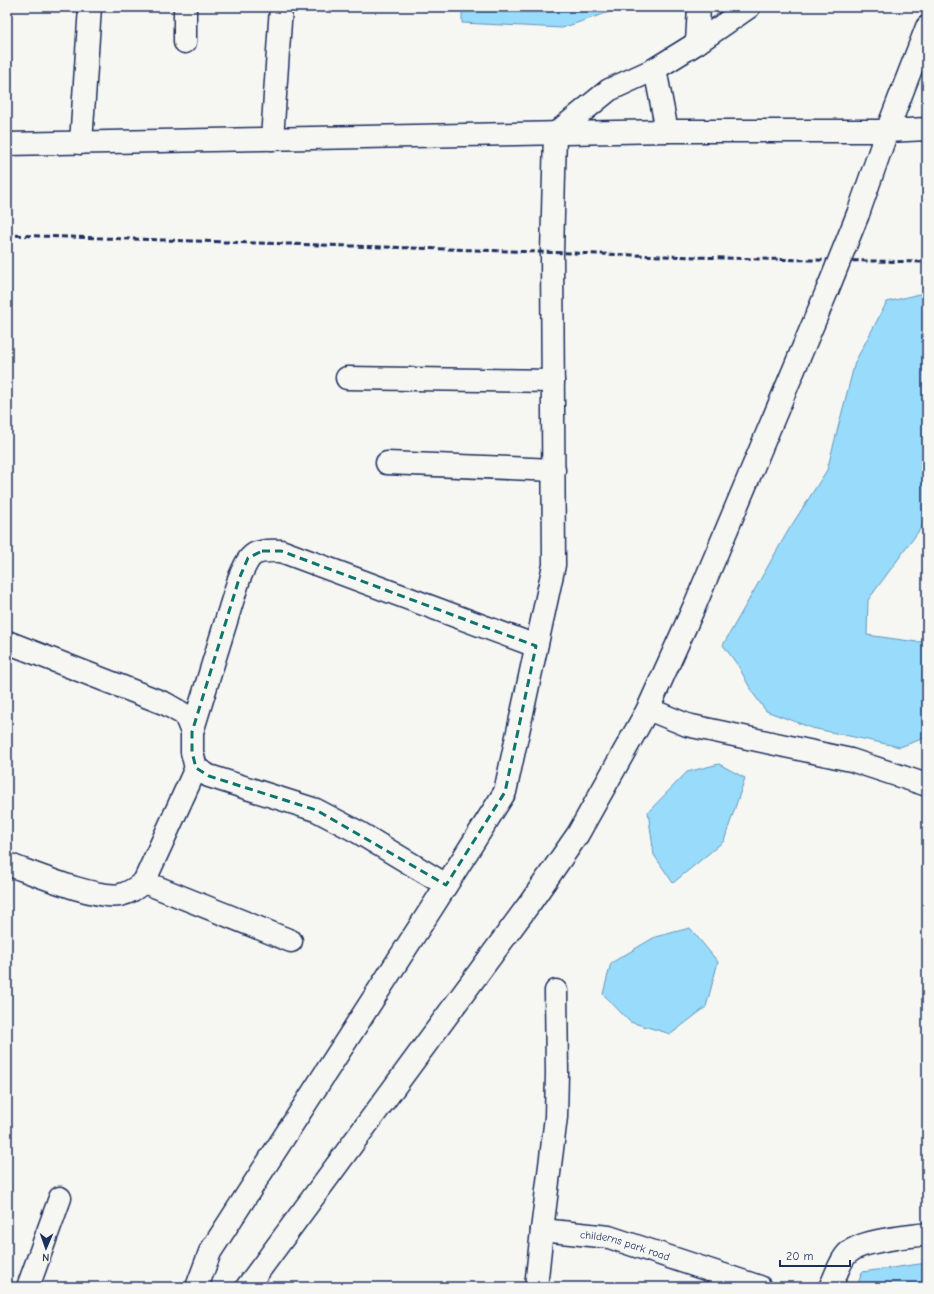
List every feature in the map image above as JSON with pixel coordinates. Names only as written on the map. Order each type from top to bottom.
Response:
[{"type":"street","points":[[81,143],[90,7]]},
{"type":"street","points":[[185,7],[185,42]]},
{"type":"street","points":[[272,139],[281,7]]},
{"type":"street","points":[[697,44],[699,7]]},
{"type":"street","points":[[197,1287],[210,1252],[505,792],[554,565],[552,253],[556,134],[609,90],[654,68],[697,44],[749,7]]},
{"type":"street","points":[[247,1287],[535,897],[578,834],[648,708],[702,590],[827,291],[858,214],[887,131],[927,27]]},
{"type":"street","points":[[654,68],[667,131]]},
{"type":"street","points":[[7,144],[667,131],[887,131],[927,129]]},
{"type":"street","points":[[347,378],[553,381]]},
{"type":"street","points":[[387,463],[554,470]]},
{"type":"street","points":[[7,864],[93,893],[119,895],[133,891],[144,882],[196,768],[192,752],[192,732],[239,579],[248,558],[262,551],[281,551],[536,646]]},
{"type":"street","points":[[7,642],[166,704],[185,715],[192,732]]},
{"type":"street","points":[[648,708],[686,725],[851,760],[927,785]]},
{"type":"street","points":[[196,768],[209,776],[316,810],[358,832],[446,885]]},
{"type":"street","points":[[144,882],[291,941]]},
{"type":"street","points":[[536,1287],[556,1116],[556,990]]},
{"type":"street","points":[[28,1287],[60,1198]]},
{"type":"street","name":"childerns park road","points":[[542,1230],[609,1237],[760,1287]]},
{"type":"street","points":[[830,1287],[845,1255],[852,1249],[862,1245],[927,1234]]},
{"type":"highlighted area","points":[[262,551],[281,551],[536,646],[505,792],[446,885],[316,810],[209,776],[196,768],[192,752],[192,732],[239,579],[248,558]]},
{"type":"water","points":[[462,7],[624,7],[562,28],[462,23]]},
{"type":"water","points":[[927,292],[927,520],[868,600],[867,635],[917,642],[927,641],[927,737],[900,747],[812,728],[766,711],[752,692],[739,667],[723,645],[788,531],[827,470],[855,362],[887,302]]},
{"type":"water","points":[[719,764],[745,778],[724,841],[673,883],[654,855],[648,812],[687,772]]},
{"type":"water","points":[[690,928],[718,962],[706,1007],[671,1034],[630,1022],[603,994],[611,963],[655,937]]},
{"type":"water","points":[[927,1263],[927,1287],[857,1287],[862,1272]]},
{"type":"railway","points":[[7,235],[758,259],[927,262]]}]
